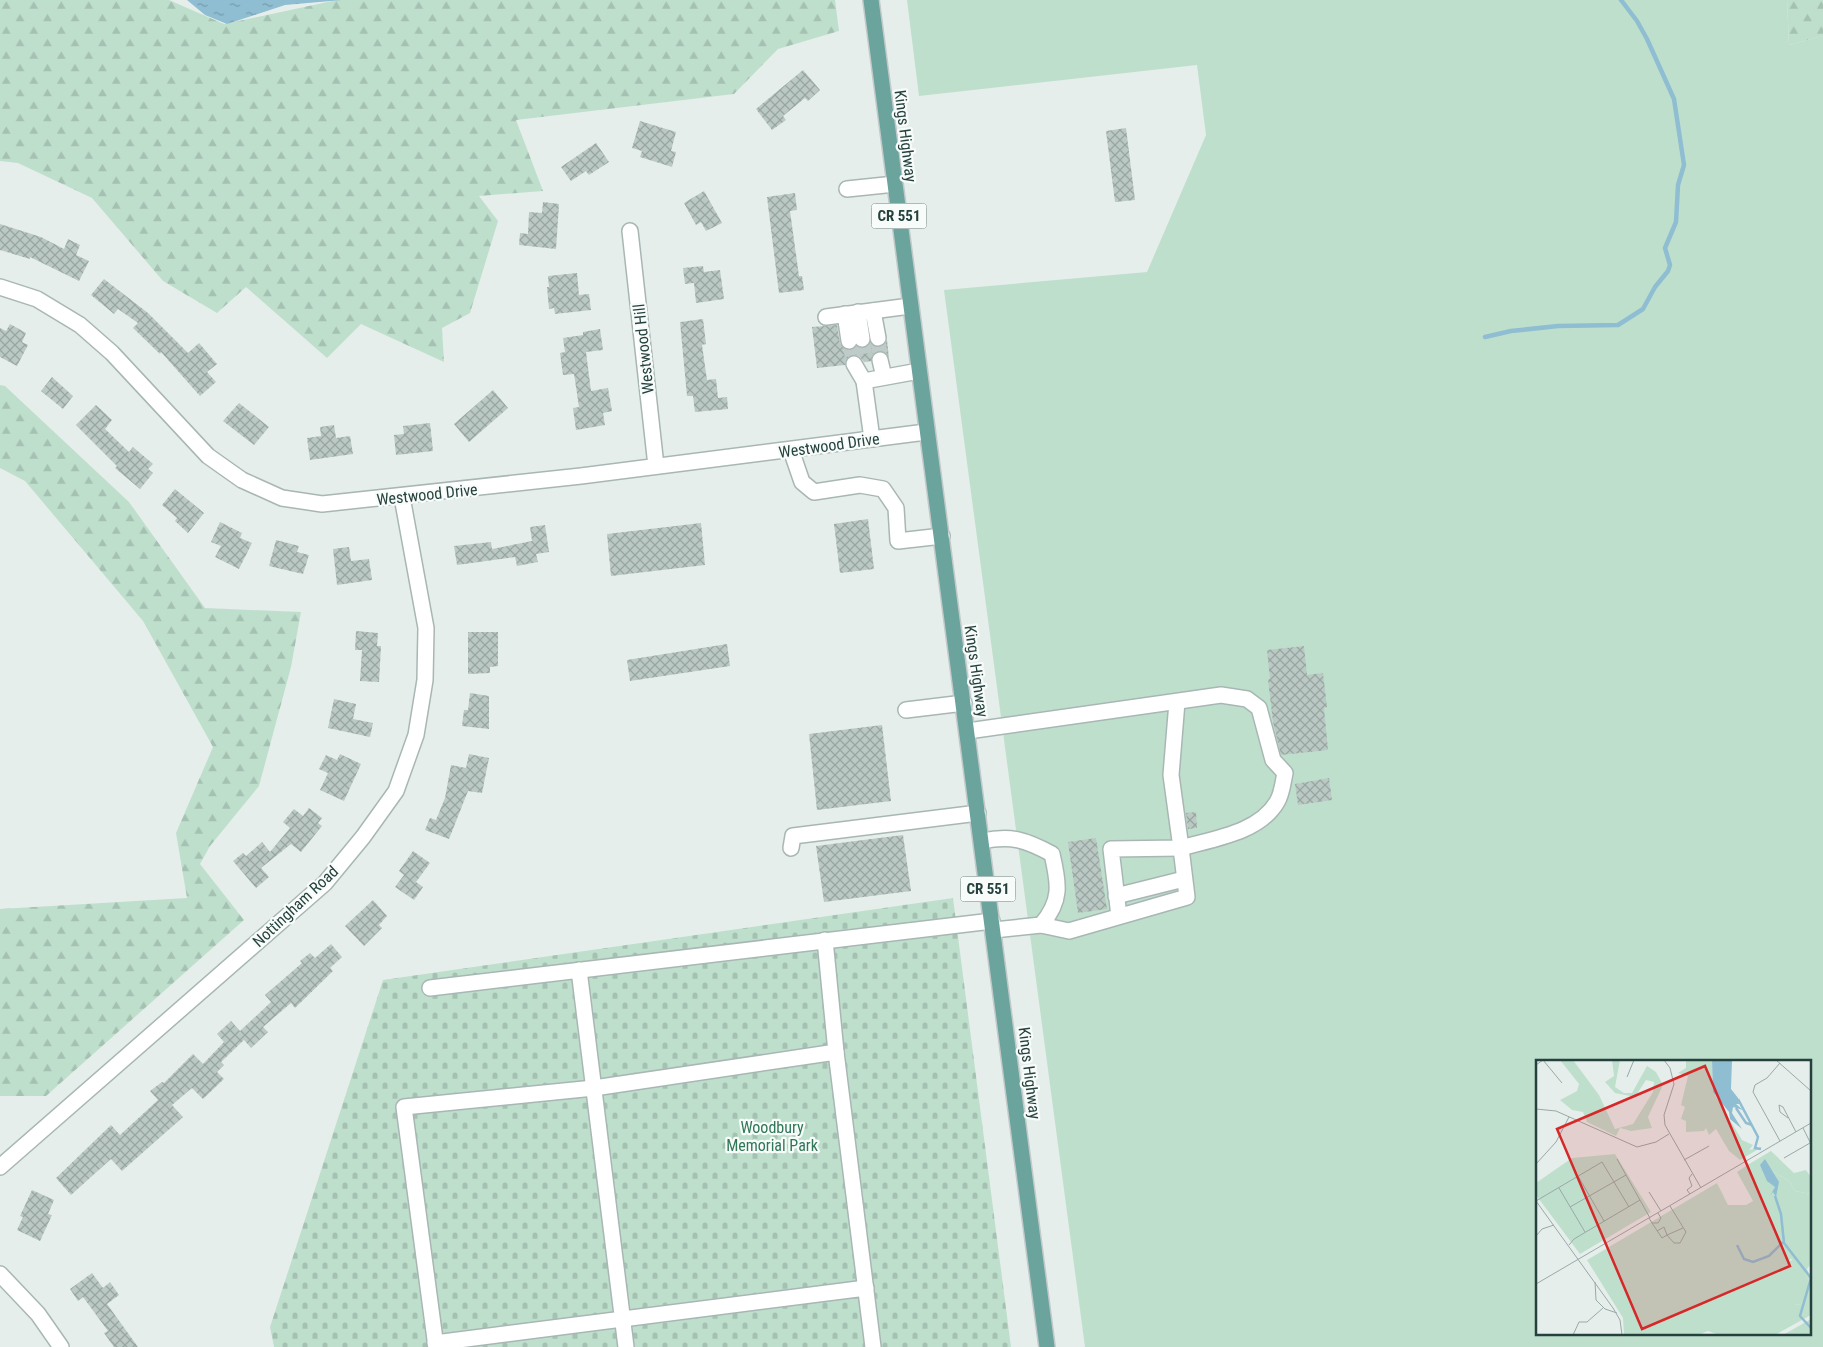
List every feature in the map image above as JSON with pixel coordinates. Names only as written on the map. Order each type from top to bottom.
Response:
[{"type":"main road","name":"Kings Highway","points":[[871,0],[1047,1347]]},
{"type":"street","points":[[847,189],[895,184]]},
{"type":"street","name":"Westwood Hill","points":[[630,231],[656,466]]},
{"type":"street","name":"Westwood Drive","points":[[0,288],[37,299],[80,325],[112,353],[208,456],[242,480],[282,498],[322,504],[402,498],[926,432]]},
{"type":"street","points":[[826,317],[910,306]]},
{"type":"street","points":[[859,312],[863,339],[859,312]]},
{"type":"street","points":[[872,439],[873,379],[867,362],[873,379]]},
{"type":"street","points":[[873,379],[919,371]]},
{"type":"street","points":[[791,450],[802,482],[814,492],[860,485],[883,489],[896,508],[898,541],[942,536]]},
{"type":"street","name":"Nottingham Road","points":[[0,1167],[325,882],[363,837],[396,790],[416,735],[425,680],[426,628],[402,498]]},
{"type":"street","points":[[968,731],[1221,695],[1247,699],[1259,708],[1273,760],[1285,772],[1278,801],[1267,816],[1248,827],[1181,848],[1111,849],[1119,916]]},
{"type":"street","points":[[430,988],[825,940],[993,926],[1041,925],[1069,931],[1187,897],[1171,775],[1176,702]]},
{"type":"street","points":[[906,710],[964,703]]},
{"type":"street","points":[[791,848],[793,836],[978,813]]},
{"type":"street","points":[[982,841],[1000,837],[1028,840],[1052,854],[1058,881],[1053,910],[1041,925]]},
{"type":"street","points":[[1116,896],[1184,879]]},
{"type":"street","points":[[825,940],[836,1052],[873,1347]]},
{"type":"street","points":[[579,970],[626,1347]]},
{"type":"street","points":[[836,1052],[594,1088],[404,1108],[435,1345],[866,1288]]},
{"type":"street","points":[[0,1274],[38,1314],[62,1347]]},
{"type":"green space","points":[[0,0],[169,0],[224,24],[337,0],[835,0],[839,31],[778,49],[734,94],[516,120],[543,191],[479,196],[498,221],[470,313],[442,328],[444,362],[361,324],[327,358],[246,287],[217,313],[163,281],[92,198],[18,163],[0,161]]},
{"type":"green space","points":[[907,0],[1787,0],[1789,45],[1823,36],[1823,1347],[1085,1347],[944,290],[1147,272],[1206,135],[1197,65],[919,96]]},
{"type":"green space","points":[[1787,0],[1823,0],[1823,36],[1789,45]]},
{"type":"green space","points":[[0,385],[5,386],[129,502],[205,608],[301,612],[291,667],[259,786],[210,846],[200,864],[244,920],[46,1096],[0,1096],[0,909],[187,898],[176,833],[213,747],[143,621],[25,481],[0,468]]},
{"type":"green space","name":"Woodbury Memorial Park","points":[[953,898],[1011,1347],[274,1347],[270,1327],[383,980]]},
{"type":"water","points":[[187,0],[342,0],[285,5],[227,24],[205,15]]},
{"type":"building","points":[[803,70],[820,90],[808,101],[805,98],[783,116],[786,120],[772,130],[756,109]]},
{"type":"building","points":[[640,121],[676,132],[671,151],[676,152],[672,167],[640,157],[642,151],[632,148]]},
{"type":"building","points":[[1126,128],[1135,200],[1115,202],[1106,131]]},
{"type":"building","points":[[596,143],[609,162],[589,175],[586,171],[571,181],[561,167]]},
{"type":"building","points":[[704,191],[722,223],[706,231],[701,222],[696,225],[684,203]]},
{"type":"building","points":[[795,193],[797,210],[790,211],[799,276],[802,276],[804,290],[779,293],[767,197]]},
{"type":"building","points":[[543,202],[559,204],[556,249],[519,245],[520,233],[528,234],[529,212],[542,213]]},
{"type":"building","points":[[0,224],[41,237],[64,249],[68,239],[80,245],[76,255],[89,261],[79,281],[30,257],[30,259],[0,250]]},
{"type":"building","points":[[703,266],[704,272],[720,270],[724,299],[696,303],[694,283],[685,284],[683,268]]},
{"type":"building","points":[[577,273],[579,295],[589,294],[591,310],[555,314],[554,308],[549,309],[548,276]]},
{"type":"building","points":[[104,279],[148,313],[188,353],[199,343],[217,364],[207,372],[216,382],[200,396],[161,352],[160,354],[133,328],[138,323],[118,309],[114,314],[91,295]]},
{"type":"building","points":[[703,319],[706,344],[702,345],[707,380],[716,379],[718,398],[727,397],[728,409],[695,412],[693,396],[687,396],[680,322]]},
{"type":"building","points":[[10,324],[26,333],[22,342],[28,345],[17,366],[0,357],[0,328],[6,331]]},
{"type":"building","points":[[837,325],[840,343],[845,349],[851,350],[856,346],[864,348],[870,343],[880,347],[887,340],[889,358],[886,353],[878,351],[873,354],[871,361],[864,362],[859,356],[853,355],[846,359],[845,365],[817,368],[812,327]]},
{"type":"building","points":[[600,329],[603,350],[586,352],[591,391],[608,388],[612,411],[603,413],[605,425],[576,430],[573,408],[579,407],[574,374],[563,375],[560,353],[565,352],[563,338],[583,335],[583,332]]},
{"type":"building","points":[[52,377],[73,396],[63,409],[41,391]]},
{"type":"building","points":[[493,390],[508,408],[469,442],[454,424]]},
{"type":"building","points":[[239,403],[269,427],[254,445],[223,421]]},
{"type":"building","points":[[96,405],[112,420],[105,429],[129,452],[133,447],[153,464],[148,469],[153,473],[140,489],[115,468],[117,466],[76,425]]},
{"type":"building","points":[[430,423],[433,451],[396,455],[394,435],[404,434],[403,426]]},
{"type":"building","points":[[334,425],[336,438],[350,436],[353,454],[310,460],[307,438],[321,436],[320,427]]},
{"type":"building","points":[[175,489],[204,513],[188,533],[175,521],[177,518],[162,505]]},
{"type":"building","points":[[868,519],[874,569],[840,573],[834,524]]},
{"type":"building","points":[[220,522],[242,533],[240,538],[252,543],[239,569],[215,557],[221,546],[211,542]]},
{"type":"building","points":[[701,523],[705,565],[611,576],[607,534]]},
{"type":"building","points":[[545,525],[549,552],[536,554],[538,562],[517,566],[515,557],[457,565],[454,546],[491,542],[492,549],[532,541],[530,527]]},
{"type":"building","points":[[276,540],[299,546],[297,552],[309,555],[303,574],[269,566]]},
{"type":"building","points":[[349,547],[351,561],[369,559],[372,580],[337,585],[333,549]]},
{"type":"building","points":[[356,631],[378,633],[377,646],[381,646],[379,682],[360,681],[362,650],[355,650]]},
{"type":"building","points":[[468,632],[498,632],[498,666],[490,667],[490,673],[468,674]]},
{"type":"building","points":[[727,644],[730,666],[630,681],[627,660]]},
{"type":"building","points":[[1304,646],[1307,675],[1323,673],[1327,707],[1324,708],[1328,750],[1281,755],[1273,722],[1267,650]]},
{"type":"building","points":[[470,693],[489,696],[489,729],[462,726],[464,710],[468,710]]},
{"type":"building","points":[[334,699],[356,704],[353,719],[373,723],[370,737],[328,728]]},
{"type":"building","points":[[882,725],[891,801],[817,810],[809,734]]},
{"type":"building","points":[[340,754],[361,764],[344,801],[320,790],[328,773],[319,769],[326,755],[337,760]]},
{"type":"building","points":[[469,754],[489,758],[482,793],[468,791],[449,839],[425,830],[430,818],[436,820],[445,798],[451,765],[466,768]]},
{"type":"building","points":[[1329,778],[1332,800],[1298,805],[1295,784]]},
{"type":"building","points":[[309,808],[322,818],[318,823],[322,826],[301,852],[291,844],[261,868],[269,877],[256,888],[233,861],[243,853],[246,856],[262,842],[270,852],[290,828],[283,822],[294,809],[303,816]]},
{"type":"building","points":[[1196,812],[1197,828],[1188,829],[1186,813]]},
{"type":"building","points":[[903,835],[911,891],[824,902],[816,846]]},
{"type":"building","points":[[1096,838],[1107,909],[1078,913],[1068,842]]},
{"type":"building","points":[[413,851],[430,863],[416,882],[423,887],[414,900],[395,887],[404,875],[399,871]]},
{"type":"building","points":[[373,900],[387,916],[379,925],[382,928],[364,946],[345,926]]},
{"type":"building","points":[[331,944],[342,957],[330,968],[333,971],[295,1008],[291,1003],[263,1027],[268,1032],[251,1048],[244,1040],[221,1062],[224,1065],[217,1072],[224,1079],[203,1099],[192,1088],[172,1105],[183,1117],[122,1171],[111,1159],[71,1195],[56,1178],[111,1125],[120,1135],[158,1100],[150,1091],[162,1082],[164,1083],[193,1054],[203,1064],[224,1042],[217,1034],[231,1021],[240,1031],[271,1002],[265,995],[302,963],[300,961],[310,953],[315,958]]},
{"type":"building","points":[[32,1190],[54,1200],[48,1214],[52,1215],[40,1241],[17,1230],[23,1217],[20,1216]]},
{"type":"building","points":[[92,1273],[103,1288],[110,1282],[119,1295],[107,1304],[138,1347],[114,1347],[104,1333],[108,1331],[83,1297],[78,1301],[70,1289]]},
{"type":"waterway","points":[[1485,337],[1511,331],[1558,326],[1618,325],[1643,309],[1655,287],[1668,271],[1670,265],[1665,248],[1676,222],[1678,185],[1684,165],[1674,99],[1647,39],[1637,21],[1621,0]]},
{"type":"tunnel","points":[[878,338],[880,360]]},
{"type":"tunnel","points":[[862,339],[866,362]]},
{"type":"tunnel","points":[[849,341],[854,364]]}]
